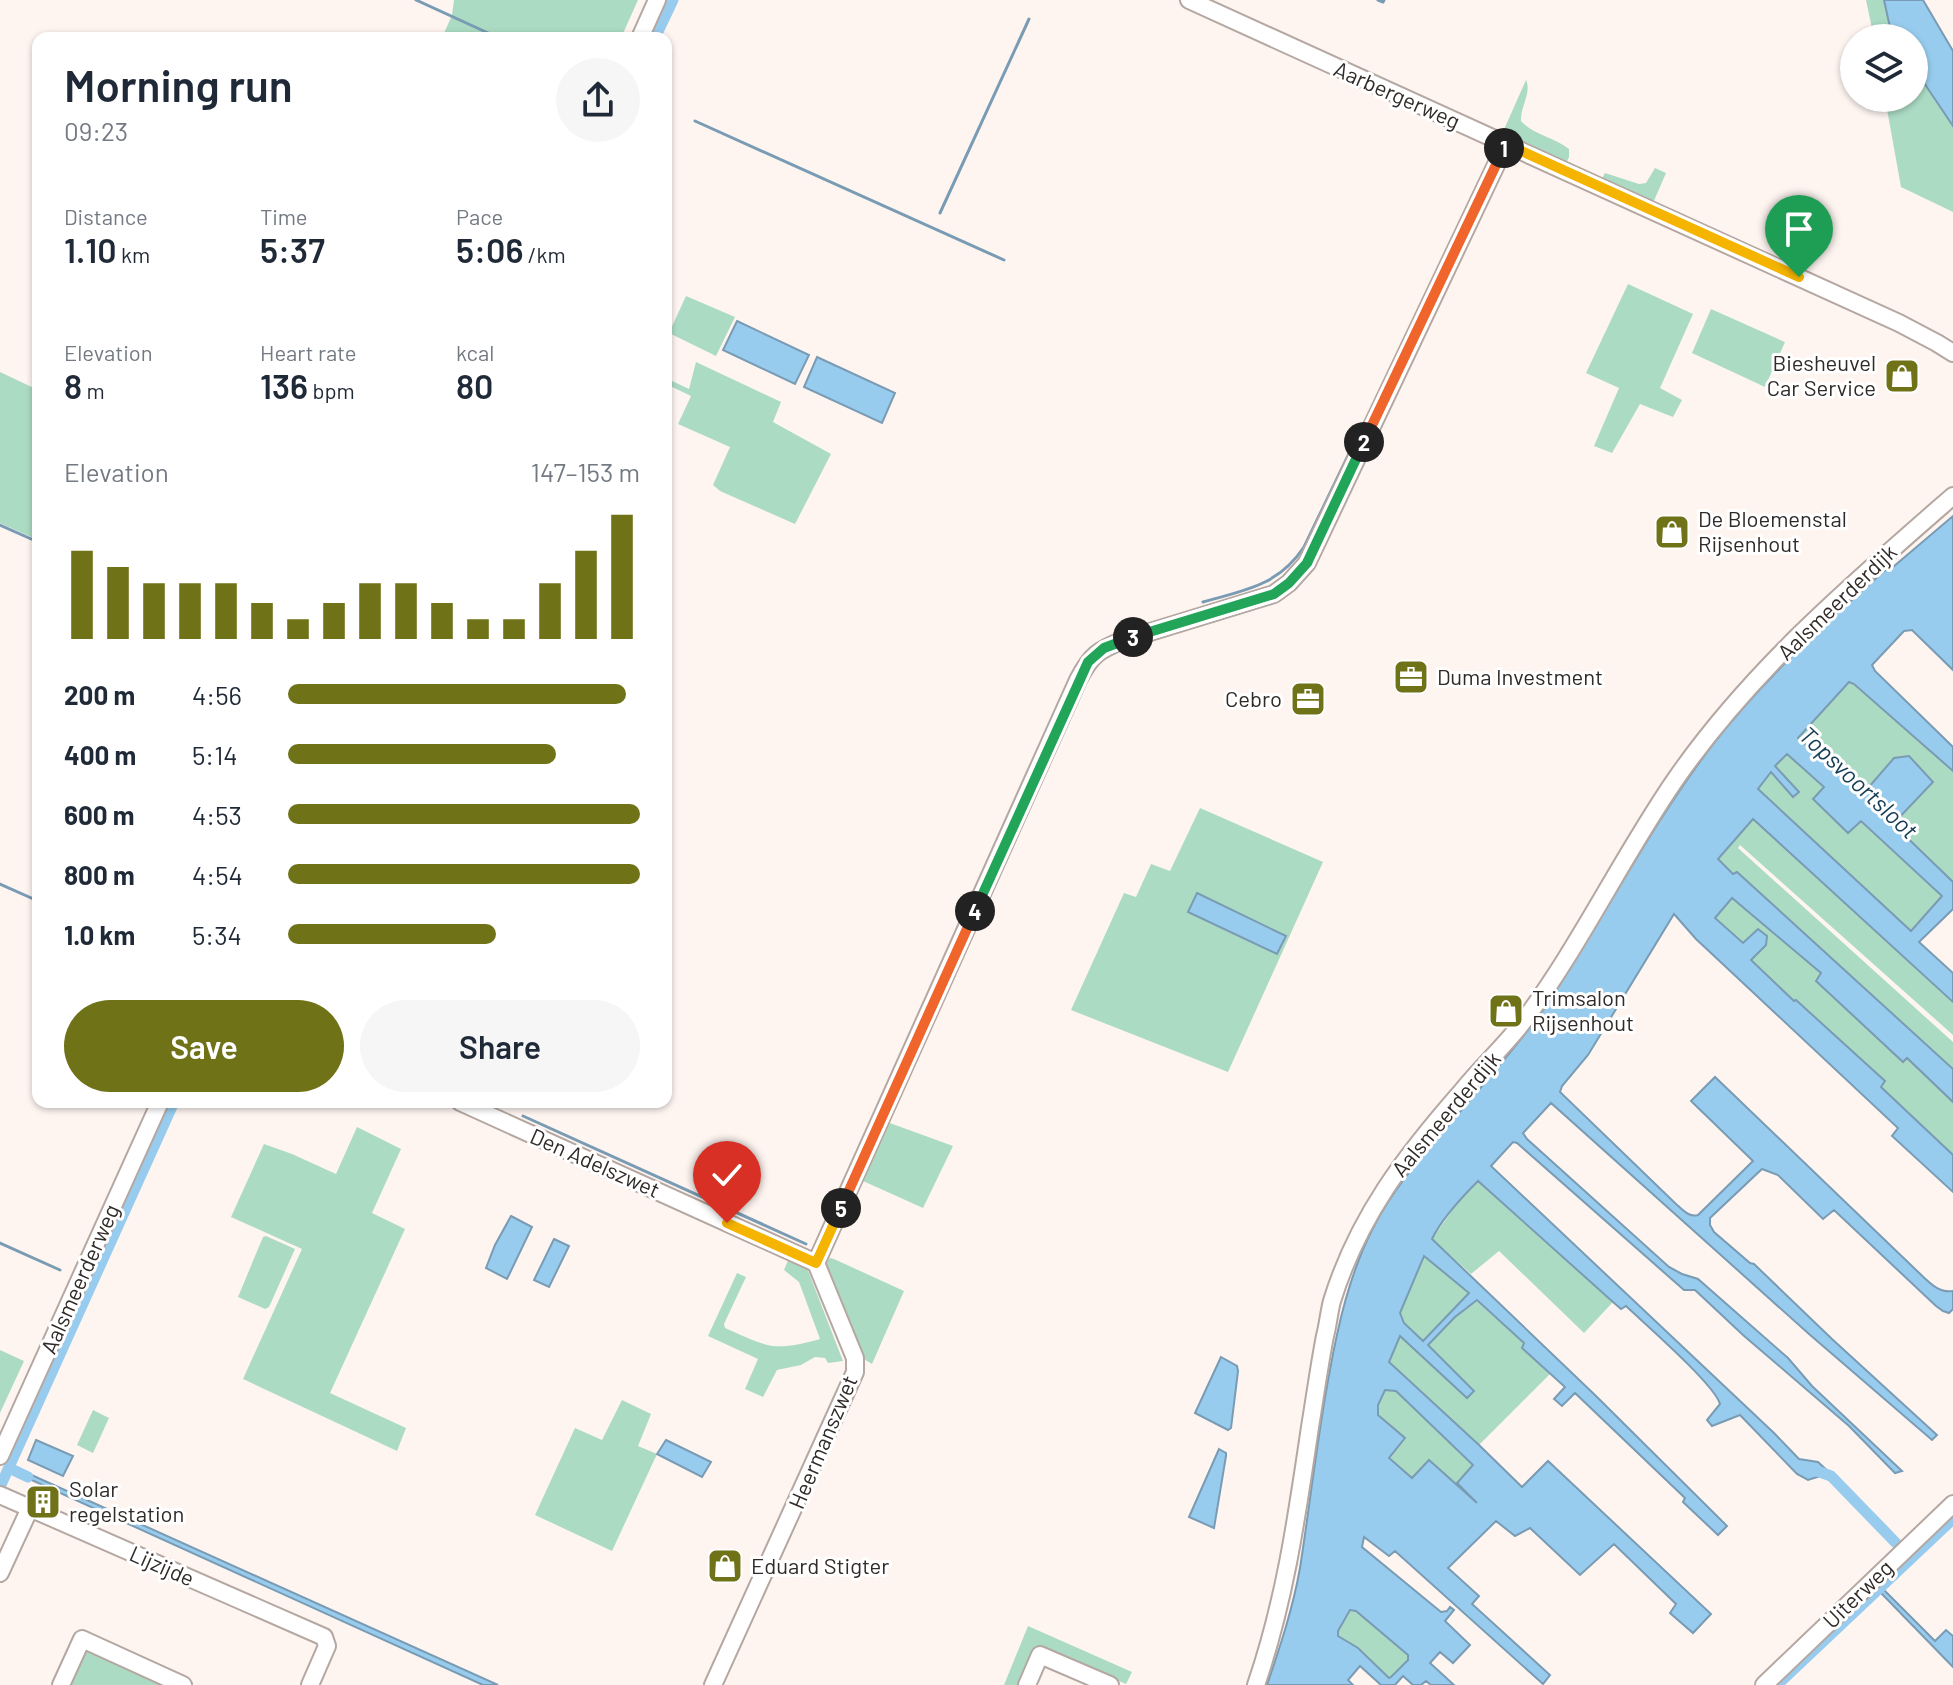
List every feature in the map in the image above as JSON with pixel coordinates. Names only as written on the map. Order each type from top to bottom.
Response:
[{"type":"street","points":[[643,32],[657,0]]},
{"type":"street","name":"Aarbergerweg","points":[[1189,0],[1899,323],[1953,353]]},
{"type":"street","points":[[816,1263],[1088,662],[1104,648],[1124,640],[1274,594],[1300,573],[1506,144]]},
{"type":"street","name":"Aalsmeerderdijk","points":[[1256,1685],[1277,1620],[1290,1560],[1332,1303],[1357,1237],[1379,1197],[1416,1144],[1518,1028],[1561,967],[1637,837],[1716,725],[1793,641],[1848,587],[1953,496]]},
{"type":"street","name":"Aalsmeerderweg","points":[[0,1456],[157,1108]]},
{"type":"street","name":"Den Adelszwet","points":[[473,1108],[816,1263]]},
{"type":"street","name":"Heermanszwet","points":[[713,1685],[855,1372],[855,1358],[816,1263]]},
{"type":"street","name":"Lijzijde","points":[[2,1496],[324,1637],[327,1646],[310,1685]]},
{"type":"street","name":"Uiterweg","points":[[1764,1685],[1953,1504]]},
{"type":"street","points":[[0,1573],[30,1508]]},
{"type":"street","points":[[61,1685],[82,1639],[183,1685]]},
{"type":"street","points":[[1027,1685],[1040,1655],[1110,1685]]},
{"type":"green space","points":[[454,0],[638,0],[624,32],[445,32]]},
{"type":"green space","points":[[1866,0],[1884,0],[1889,24],[1871,24]]},
{"type":"green space","points":[[1526,80],[1528,90],[1521,121],[1569,149],[1566,164],[1502,134]]},
{"type":"green space","points":[[1928,89],[1953,126],[1953,212],[1901,187],[1888,112],[1928,112]]},
{"type":"green space","points":[[1655,168],[1666,173],[1653,203],[1601,180],[1605,173],[1639,184],[1646,183]]},
{"type":"green space","points":[[1628,284],[1693,314],[1660,388],[1682,400],[1673,417],[1640,404],[1612,453],[1594,446],[1619,388],[1586,373]]},
{"type":"green space","points":[[686,296],[735,317],[716,356],[672,334],[672,326]]},
{"type":"green space","points":[[1711,309],[1785,342],[1765,387],[1692,353]]},
{"type":"green space","points":[[696,362],[781,402],[773,422],[831,454],[795,524],[720,491],[713,485],[730,447],[678,424],[691,396],[672,387],[672,381],[689,389]]},
{"type":"green space","points":[[0,372],[32,387],[32,537],[0,523]]},
{"type":"green space","points":[[1849,682],[1953,771],[1953,882],[1893,824],[1894,758],[1862,796],[1798,738]]},
{"type":"green space","points":[[1787,754],[1825,788],[1814,800],[1848,832],[1861,821],[1942,896],[1910,931],[1757,789],[1771,772],[1793,796],[1799,793],[1775,766]]},
{"type":"green space","points":[[1200,808],[1323,862],[1228,1072],[1071,1010],[1124,893],[1136,897],[1151,864],[1170,871]]},
{"type":"green space","points":[[1753,819],[1953,1002],[1953,1035],[1740,845],[1738,848],[1953,1042],[1953,1069],[1737,872],[1734,874],[1718,859]]},
{"type":"green space","points":[[1732,897],[1822,974],[1816,982],[1903,1061],[1907,1058],[1953,1102],[1953,1155],[1880,1087],[1884,1081],[1797,1000],[1794,1002],[1751,960],[1743,943],[1714,918]]},
{"type":"green space","points":[[887,1122],[953,1146],[923,1208],[863,1181]]},
{"type":"green space","points":[[357,1127],[401,1149],[372,1213],[405,1229],[330,1393],[406,1428],[397,1451],[243,1379],[302,1249],[231,1217],[264,1144],[336,1174]]},
{"type":"green space","points":[[1478,1181],[1613,1302],[1584,1333],[1499,1251],[1471,1274],[1432,1239],[1461,1198]]},
{"type":"green space","points":[[266,1236],[295,1249],[269,1307],[265,1309],[238,1297]]},
{"type":"green space","points":[[1424,1256],[1469,1293],[1423,1341],[1404,1323],[1400,1313]]},
{"type":"green space","points":[[789,1258],[807,1268],[843,1361],[828,1363],[825,1358],[815,1357],[801,1365],[777,1370],[763,1397],[745,1389],[758,1359],[708,1336],[737,1273],[746,1277],[724,1324],[725,1328],[771,1346],[820,1339],[799,1282],[784,1270]]},
{"type":"green space","points":[[830,1258],[904,1291],[872,1364],[862,1358],[821,1266]]},
{"type":"green space","points":[[1476,1300],[1524,1343],[1522,1348],[1550,1374],[1479,1445],[1389,1362],[1400,1335],[1468,1398],[1474,1390],[1427,1345]]},
{"type":"green space","points":[[0,1350],[24,1361],[0,1413]]},
{"type":"green space","points":[[1385,1390],[1396,1391],[1473,1465],[1457,1483],[1496,1521],[1429,1460],[1412,1478],[1388,1458],[1378,1415],[1378,1405]]},
{"type":"green space","points":[[622,1400],[651,1414],[638,1446],[657,1454],[612,1551],[535,1515],[575,1428],[602,1440]]},
{"type":"green space","points":[[93,1410],[109,1418],[93,1453],[77,1445]]},
{"type":"green space","points":[[1351,1610],[1408,1655],[1408,1660],[1391,1677],[1358,1648],[1338,1636]]},
{"type":"green space","points":[[1028,1626],[1132,1672],[1126,1684],[1040,1647],[1020,1685],[1004,1685]]},
{"type":"green space","points":[[80,1644],[172,1685],[63,1685]]},
{"type":"water","points":[[1884,0],[1923,0],[1953,51],[1953,126],[1928,89],[1928,24],[1889,23]]},
{"type":"water","points":[[737,321],[809,355],[795,384],[723,350]]},
{"type":"water","points":[[817,357],[895,393],[882,423],[804,387]]},
{"type":"water","points":[[1953,516],[1953,670],[1912,630],[1904,631],[1872,665],[1953,747],[1953,771],[1849,682],[1798,738],[1862,795],[1894,758],[1909,756],[1933,782],[1893,824],[1953,882],[1953,909],[1919,942],[1953,973],[1953,1002],[1753,819],[1718,859],[1733,874],[1737,872],[1953,1069],[1953,1102],[1907,1058],[1903,1062],[1816,981],[1821,973],[1732,898],[1715,918],[1743,943],[1758,929],[1767,936],[1766,945],[1751,960],[1885,1081],[1881,1087],[1953,1155],[1953,1192],[1892,1136],[1898,1128],[1696,939],[1674,914],[1588,1055],[1560,1092],[1676,1204],[1695,1216],[1753,1161],[1691,1101],[1715,1077],[1927,1280],[1937,1288],[1953,1291],[1953,1309],[1949,1313],[1943,1311],[1834,1210],[1823,1219],[1778,1175],[1762,1169],[1710,1218],[1714,1232],[1754,1264],[1937,1435],[1932,1440],[1551,1103],[1523,1133],[1527,1139],[1669,1267],[1698,1279],[1788,1358],[1812,1386],[1902,1471],[1895,1473],[1849,1426],[1695,1290],[1684,1290],[1513,1142],[1491,1166],[1799,1459],[1818,1462],[1830,1473],[1808,1480],[1797,1474],[1740,1415],[1712,1426],[1707,1420],[1720,1404],[1693,1369],[1626,1306],[1621,1309],[1478,1181],[1446,1216],[1432,1239],[1727,1526],[1718,1535],[1683,1502],[1685,1498],[1575,1393],[1562,1406],[1554,1399],[1565,1387],[1522,1348],[1524,1343],[1477,1300],[1428,1345],[1474,1391],[1467,1398],[1400,1336],[1389,1362],[1522,1487],[1548,1461],[1711,1614],[1693,1633],[1670,1613],[1676,1604],[1614,1544],[1580,1575],[1530,1528],[1515,1536],[1496,1521],[1448,1568],[1479,1596],[1472,1604],[1550,1675],[1543,1684],[1395,1551],[1389,1556],[1364,1537],[1362,1547],[1441,1612],[1450,1607],[1454,1610],[1445,1621],[1470,1645],[1453,1663],[1440,1652],[1430,1663],[1454,1685],[1431,1685],[1426,1681],[1413,1685],[1403,1676],[1395,1685],[1381,1685],[1360,1666],[1348,1680],[1353,1685],[1267,1685],[1297,1583],[1340,1319],[1357,1265],[1380,1216],[1416,1164],[1544,1009],[1668,808],[1714,743],[1797,651],[1889,567],[1893,567]],"holes":[[[1787,754],[1824,787],[1813,799],[1848,833],[1861,821],[1942,896],[1911,931],[1758,789],[1771,772],[1793,797],[1799,792],[1775,766]],[[1424,1256],[1469,1293],[1423,1341],[1404,1323],[1400,1313]],[[1385,1390],[1396,1391],[1473,1465],[1457,1483],[1477,1503],[1429,1460],[1412,1478],[1389,1458],[1405,1438],[1378,1415],[1378,1405]],[[1350,1610],[1356,1611],[1408,1655],[1408,1660],[1389,1678],[1358,1648],[1338,1636]]]},
{"type":"water","points":[[1197,893],[1286,936],[1277,954],[1188,912]]},
{"type":"water","points":[[511,1216],[532,1227],[507,1279],[486,1268]]},
{"type":"water","points":[[554,1239],[569,1246],[549,1287],[534,1280]]},
{"type":"water","points":[[1221,1357],[1237,1366],[1238,1371],[1231,1428],[1228,1430],[1195,1413]]},
{"type":"water","points":[[36,1440],[73,1456],[63,1476],[28,1460]]},
{"type":"water","points":[[666,1440],[711,1462],[702,1477],[657,1454]]},
{"type":"water","points":[[1219,1449],[1226,1456],[1214,1528],[1189,1517]]},
{"type":"water","points":[[16,1468],[498,1685],[483,1685],[14,1472]]},
{"type":"water","points":[[1884,1590],[1935,1641],[1946,1630],[1953,1636],[1953,1667],[1881,1593]]},
{"type":"waterway","points":[[416,0],[486,32]]},
{"type":"waterway","points":[[658,32],[673,0]]},
{"type":"waterway","points":[[1378,0],[1384,0]]},
{"type":"waterway","points":[[940,213],[1029,19]]},
{"type":"waterway","points":[[695,121],[1004,260]]},
{"type":"waterway","points":[[1203,602],[1260,585],[1294,560],[1304,547],[1357,437]]},
{"type":"waterway","points":[[0,525],[32,539]]},
{"type":"waterway","points":[[0,884],[32,898]]},
{"type":"waterway","points":[[0,1487],[171,1108]]},
{"type":"waterway","points":[[523,1116],[806,1244]]},
{"type":"waterway","points":[[0,1243],[60,1270]]},
{"type":"waterway","points":[[9,1468],[28,1477]]},
{"type":"waterway","points":[[1814,1470],[1831,1476],[1896,1543]]},
{"type":"waterway","points":[[1777,1685],[1953,1519]]},
{"type":"place","name":"Biesheuvel Car Service","points":[[1902,376]]},
{"type":"place","name":"De Bloemenstal Rijsenhout","points":[[1672,532]]},
{"type":"place","name":"Duma Investment","points":[[1411,677]]},
{"type":"place","name":"Cebro","points":[[1308,699]]},
{"type":"place","name":"Trimsalon Rijsenhout","points":[[1506,1011]]},
{"type":"place","name":"Solar regelstation","points":[[43,1502]]},
{"type":"place","name":"Eduard Stigter","points":[[725,1566]]},
{"type":"route","points":[[727,1223],[816,1263],[1088,662],[1104,648],[1124,640],[1274,594],[1300,573],[1506,144],[1799,277]]},
{"type":"water label","name":"Topsvoortsloot","points":[[1858,783]]}]
